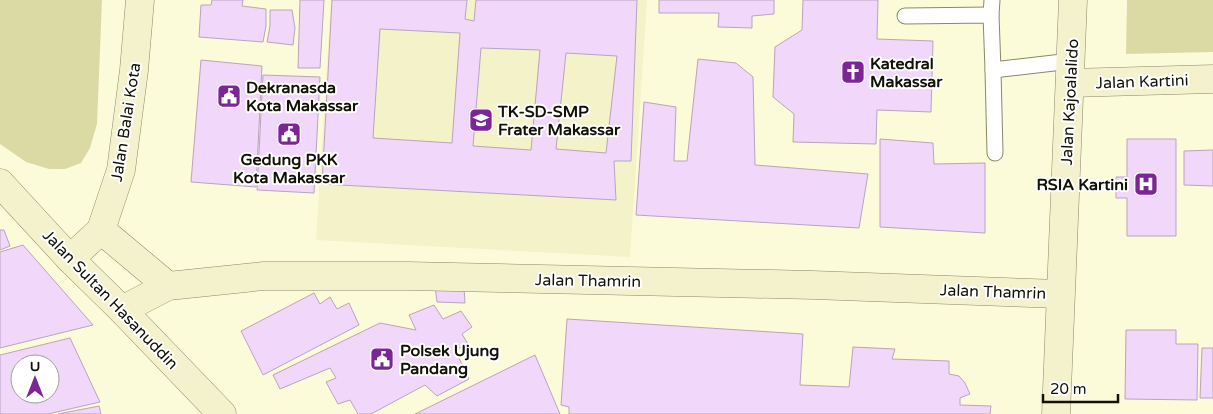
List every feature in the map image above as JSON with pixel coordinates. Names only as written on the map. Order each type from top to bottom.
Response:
[{"type":"street","name":"Jalan Balai Kota","points":[[70,259],[101,230],[121,170],[134,70],[140,0]]},
{"type":"street","name":"Jalan Kajoalalido","points":[[1056,414],[1073,0]]},
{"type":"street","name":"Jalan Kartini","points":[[1071,72],[1213,80]]},
{"type":"street","name":"Jalan Sultan Hasanuddin","points":[[0,183],[70,259],[122,310],[215,411]]},
{"type":"street","points":[[101,230],[168,286]]},
{"type":"street","name":"Jalan Thamrin","points":[[122,310],[168,286],[264,276],[408,276],[1060,294]]},
{"type":"lane","points":[[905,16],[992,8],[995,153]]},
{"type":"lane","points":[[993,70],[1071,72]]},
{"type":"shaded area","points":[[0,0],[102,0],[97,124],[90,148],[81,163],[65,169],[49,169],[26,162],[0,144]]},
{"type":"shaded area","name":"TK-SD-SMP Frater Makassar","points":[[331,0],[647,0],[630,257],[316,240]]},
{"type":"shaded area","points":[[1127,0],[1213,0],[1213,52],[1126,54]]},
{"type":"building","points":[[212,0],[243,0],[242,6],[266,9],[266,26],[263,42],[199,37],[201,5],[211,5]]},
{"type":"building","points":[[300,0],[324,0],[320,68],[298,68]]},
{"type":"building","points":[[332,0],[467,0],[465,19],[474,21],[476,0],[637,0],[631,161],[614,161],[616,200],[322,184]],"holes":[[[380,29],[460,33],[452,143],[373,138]],[[481,48],[540,50],[531,150],[473,146]],[[566,53],[617,56],[606,153],[556,149]]]},
{"type":"building","points":[[659,0],[774,0],[774,14],[752,16],[752,28],[718,27],[719,13],[659,13]]},
{"type":"building","name":"Katedral Makassar","points":[[803,0],[878,0],[877,39],[933,41],[931,112],[877,110],[876,144],[793,142],[794,114],[773,97],[775,47],[802,30]]},
{"type":"building","points":[[270,10],[292,10],[295,28],[293,45],[267,42]]},
{"type":"building","points":[[698,59],[736,63],[753,77],[755,165],[868,174],[859,228],[636,215],[644,102],[676,107],[674,161],[687,161]]},
{"type":"building","name":"Dekranasda Kota Makassar","points":[[201,60],[262,66],[256,187],[191,182]]},
{"type":"building","name":"Gedung PKK Kota Makassar","points":[[263,75],[320,77],[314,193],[257,190]]},
{"type":"building","points":[[880,139],[933,143],[934,164],[985,163],[985,233],[880,227]]},
{"type":"building","name":"RSIA Kartini","points":[[1127,139],[1176,139],[1176,236],[1127,236],[1127,198],[1116,198],[1116,177],[1127,177]]},
{"type":"building","points":[[1213,150],[1213,186],[1184,185],[1184,151]]},
{"type":"building","points":[[0,230],[4,230],[10,246],[0,250]]},
{"type":"building","points":[[23,245],[93,325],[0,348],[0,252]]},
{"type":"building","points":[[435,286],[464,288],[465,303],[437,302]]},
{"type":"building","points":[[314,293],[320,304],[330,297],[337,309],[349,303],[359,325],[263,375],[241,331]]},
{"type":"building","name":"Polsek Ujung Pandang","points":[[434,305],[443,319],[461,311],[472,327],[462,334],[468,344],[455,350],[469,379],[437,396],[425,385],[371,414],[358,414],[350,400],[338,404],[326,382],[336,378],[330,368],[280,389],[273,375],[380,323],[416,330],[409,315]]},
{"type":"building","points":[[567,319],[803,334],[800,385],[849,387],[853,347],[895,349],[892,359],[949,361],[949,374],[959,376],[970,394],[960,398],[960,405],[991,406],[990,414],[569,414],[569,407],[561,405]]},
{"type":"building","points":[[1126,330],[1176,330],[1176,344],[1198,344],[1197,400],[1125,399]]},
{"type":"building","points":[[70,338],[100,402],[48,414],[0,414],[0,355]]},
{"type":"building","points":[[1202,348],[1213,348],[1213,398],[1200,398]]},
{"type":"building","points":[[535,355],[560,414],[415,414]]},
{"type":"building","points":[[99,406],[101,414],[58,414]]},
{"type":"place","name":"Katedral Makassar","points":[[853,72]]},
{"type":"place","name":"Dekranasda Kota Makassar","points":[[229,96]]},
{"type":"place","name":"TK-SD-SMP Frater Makassar","points":[[481,120]]},
{"type":"place","name":"Gedung PKK Kota Makassar","points":[[289,134]]},
{"type":"place","name":"RSIA Kartini","points":[[1146,184]]},
{"type":"place","name":"Polsek Ujung Pandang","points":[[382,359]]}]
